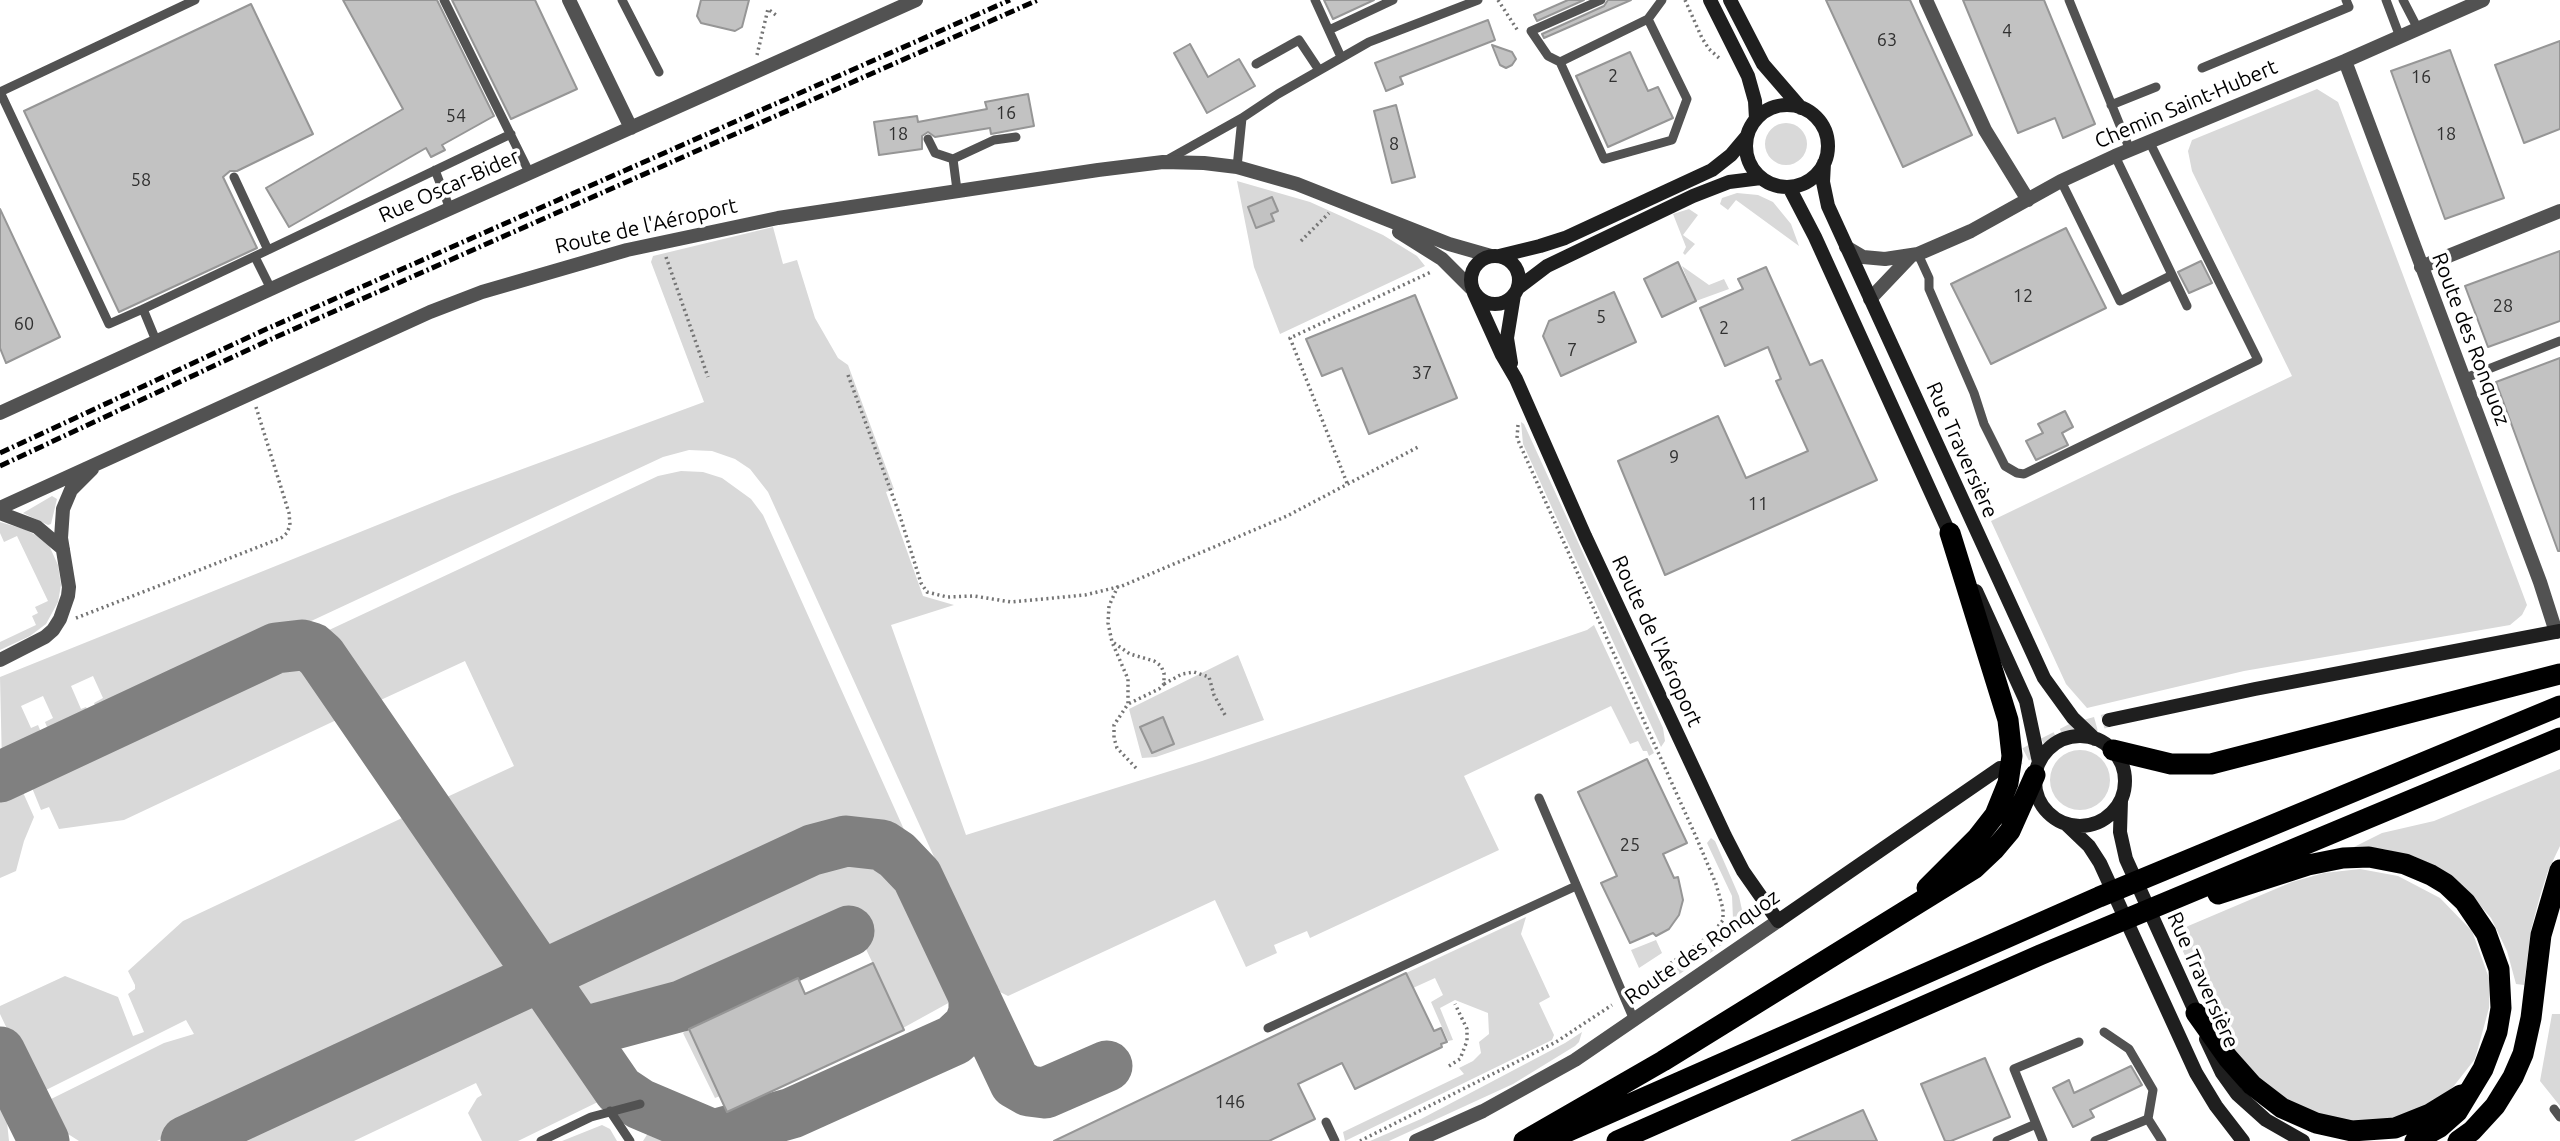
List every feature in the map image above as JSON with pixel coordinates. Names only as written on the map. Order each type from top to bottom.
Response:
[{"type":"highway","points":[[1894,917],[1947,869],[1988,825],[2000,804],[2011,770],[2012,742],[2008,719],[1950,533]]},
{"type":"highway","points":[[2113,750],[2171,764],[2211,764],[2560,674]]},
{"type":"highway","points":[[1546,1141],[2099,897],[2560,706]]},
{"type":"highway","points":[[1617,1141],[2040,955],[2560,738]]},
{"type":"highway","points":[[1524,1141],[1663,1061],[1955,881],[1987,858],[2010,831],[2037,768]]},
{"type":"highway","points":[[2040,955],[2281,873],[2343,858],[2393,860],[2417,868],[2446,884],[2465,902],[2480,923],[2494,952],[2500,975],[2501,1008],[2489,1057],[2476,1082],[2452,1118],[2415,1141]]},
{"type":"highway","points":[[2458,1141],[2488,1115],[2508,1087],[2518,1065],[2531,1018],[2540,935],[2560,870]]},
{"type":"highway","points":[[2196,1013],[2241,1074],[2264,1096],[2292,1114],[2329,1127],[2364,1132],[2405,1125],[2444,1107],[2476,1082]]},
{"type":"main road","points":[[1710,0],[1748,76],[1755,102],[1756,119]]},
{"type":"main road","points":[[1730,0],[1763,64],[1802,109],[1815,117],[1827,142],[1824,163],[1810,180],[1789,187],[1773,184],[1761,177],[1752,167],[1748,158],[1747,136],[1756,119],[1776,107],[1802,109]]},
{"type":"main road","name":"Route de l'Aéroport","points":[[1495,256],[1565,238],[1712,170],[1731,155],[1747,136]]},
{"type":"main road","name":"Rue Traversière","points":[[1824,163],[1828,206],[2044,678],[2073,718],[2120,758],[2125,779],[2120,832],[2126,859],[2216,1062],[2237,1094],[2266,1120],[2303,1141]]},
{"type":"main road","points":[[1516,291],[1518,274],[1511,262],[1495,256],[1484,258],[1473,269],[1471,283],[1474,291],[1486,303],[1502,303],[1547,266],[1693,196],[1729,182],[1761,177]]},
{"type":"main road","points":[[1789,187],[1815,237],[2026,701],[2037,768],[2037,795],[2042,805],[2056,819],[2076,826],[2097,823],[2108,817],[2121,800]]},
{"type":"main road","name":"Route de l'Aéroport","points":[[1474,291],[1725,836],[1743,871],[1778,921]]},
{"type":"main road","name":"Route de l'Aéroport","points":[[1513,372],[1507,338],[1516,291]]},
{"type":"main road","name":"Route des Ronquoz","points":[[2109,720],[2558,631]]},
{"type":"main road","points":[[2037,768],[2044,754],[2058,742],[2083,736],[2095,739]]},
{"type":"main road","name":"Route des Ronquoz","points":[[1778,921],[2000,768]]},
{"type":"main road","points":[[2066,824],[2089,846],[2105,874],[2196,1073],[2216,1106],[2244,1141]]},
{"type":"street","points":[[569,0],[631,128]]},
{"type":"street","name":"Rue Oscar-Bider","points":[[0,413],[916,0]]},
{"type":"street","points":[[1926,0],[1985,130],[2028,200]]},
{"type":"street","name":"Chemin Saint-Hubert","points":[[1846,247],[1863,257],[1885,259],[1914,255],[1971,231],[2062,181],[2115,156],[2345,61],[2483,0]]},
{"type":"street","name":"Route des Ronquoz","points":[[2345,61],[2558,631]]},
{"type":"street","name":"Route de l'Aéroport","points":[[0,511],[100,461],[430,312],[482,292],[554,269],[660,242],[778,218],[1163,162],[1204,163],[1237,167],[1297,184],[1449,244],[1495,256]]},
{"type":"street","points":[[2421,267],[2560,211]]},
{"type":"street","name":"Route de l'Aéroport","points":[[1368,213],[1443,259],[1474,291]]},
{"type":"street","name":"Chemin Saint-Hubert","points":[[1870,299],[1914,255]]},
{"type":"street","name":"Route de l'Aéroport","points":[[60,620],[69,587],[61,522],[66,499],[100,461]]},
{"type":"street","name":"Route de l'Aéroport","points":[[0,511],[37,527],[63,549]]},
{"type":"street","points":[[0,660],[45,637],[60,620]]},
{"type":"street","name":"Route des Ronquoz","points":[[1416,1141],[1533,1085],[1597,1046],[1778,921]]},
{"type":"lane","points":[[195,0],[0,92],[109,324],[512,134]]},
{"type":"lane","points":[[444,0],[530,174]]},
{"type":"lane","points":[[622,0],[659,72]]},
{"type":"lane","points":[[1315,0],[1341,57]]},
{"type":"lane","points":[[1329,30],[1393,0]]},
{"type":"lane","points":[[1601,0],[1531,31],[1548,56],[1560,62],[1604,159],[1672,141],[1687,99],[1648,19]]},
{"type":"lane","points":[[1560,62],[1648,19],[1662,0]]},
{"type":"lane","points":[[2069,0],[2130,150]]},
{"type":"lane","points":[[2202,68],[2349,7],[2346,0]]},
{"type":"lane","points":[[2386,0],[2400,37]]},
{"type":"lane","points":[[2403,0],[2418,29]]},
{"type":"lane","points":[[1163,162],[1195,146],[1369,42],[1471,1]]},
{"type":"lane","points":[[1256,64],[1299,40],[1319,70]]},
{"type":"lane","points":[[2111,105],[2155,87]]},
{"type":"lane","points":[[1237,167],[1242,118]]},
{"type":"lane","points":[[928,139],[935,153],[953,159],[994,140],[1016,137]]},
{"type":"lane","points":[[1914,255],[1928,278],[1929,289],[1974,393],[1984,424],[2005,466],[2024,474],[2258,360],[2149,141]]},
{"type":"lane","points":[[2115,156],[2187,306]]},
{"type":"lane","points":[[953,159],[957,190]]},
{"type":"lane","points":[[435,170],[450,209]]},
{"type":"lane","points":[[234,177],[268,250]]},
{"type":"lane","points":[[2062,181],[2120,301],[2172,275]]},
{"type":"lane","points":[[255,257],[271,289]]},
{"type":"lane","points":[[143,310],[157,343]]},
{"type":"lane","points":[[2463,379],[2560,341]]},
{"type":"lane","points":[[1539,798],[1634,1020]]},
{"type":"lane","points":[[1268,1028],[1576,886]]},
{"type":"lane","points":[[2104,1032],[2129,1049],[2153,1090],[2148,1119],[2162,1141]]},
{"type":"lane","points":[[2043,1141],[2014,1069],[2079,1042]]},
{"type":"lane","points":[[541,1141],[610,1111],[640,1104]]},
{"type":"lane","points":[[610,1111],[630,1141]]},
{"type":"lane","points":[[2095,1141],[2148,1119]]},
{"type":"lane","points":[[1326,1122],[1335,1141]]},
{"type":"lane","points":[[1997,1141],[2036,1124]]},
{"type":"path","points":[[1685,0],[1702,38],[1709,49],[1722,60]]},
{"type":"path","points":[[756,56],[768,9],[776,16]]},
{"type":"path","points":[[1301,242],[1341,202]]},
{"type":"path","points":[[660,242],[708,377]]},
{"type":"path","points":[[1347,484],[1290,338],[1439,267]]},
{"type":"path","points":[[848,375],[899,513],[921,583],[927,592],[947,597],[974,596],[1011,602],[1085,595],[1118,586],[1287,516],[1420,446]]},
{"type":"path","points":[[60,620],[77,618],[281,538],[287,533],[290,525],[289,513],[251,393]]},
{"type":"path","points":[[1360,1141],[1556,1042],[1712,934],[1723,920],[1716,884],[1697,839],[1517,438],[1519,419]]},
{"type":"path","points":[[1118,586],[1109,606],[1108,623],[1112,642],[1128,679],[1128,704]]},
{"type":"path","points":[[1112,642],[1130,654],[1154,661],[1161,666],[1164,684]]},
{"type":"path","points":[[1136,768],[1117,748],[1114,738],[1114,725],[1128,704],[1182,674],[1194,673],[1209,677],[1214,695],[1225,715]]},
{"type":"path","points":[[1449,1066],[1460,1059],[1467,1041],[1467,1029],[1455,1004]]},
{"type":"shaded area","points":[[2317,89],[2338,102],[2527,605],[2522,615],[2510,625],[2244,671],[2087,708],[2066,684],[1991,521],[2292,376],[2192,171],[2188,151],[2192,140]]},
{"type":"shaded area","points":[[1786,123],[1801,129],[1807,144],[1801,159],[1786,165],[1771,159],[1765,144],[1771,129]]},
{"type":"shaded area","points":[[1237,181],[1310,202],[1383,235],[1417,256],[1425,266],[1280,334],[1254,267]]},
{"type":"shaded area","points":[[1737,193],[1758,195],[1773,202],[1791,224],[1799,246],[1736,200],[1728,210],[1720,204],[1722,198]]},
{"type":"shaded area","points":[[1689,209],[1698,215],[1683,235],[1695,244],[1685,255],[1683,253],[1686,247],[1673,214]]},
{"type":"shaded area","points":[[773,227],[783,264],[797,260],[815,318],[838,358],[848,365],[894,489],[886,492],[923,596],[954,605],[891,625],[966,835],[1202,761],[1587,630],[1594,625],[1654,753],[1649,756],[1638,741],[1630,744],[1611,706],[1464,776],[1499,850],[1310,938],[1307,931],[1274,945],[1277,953],[1246,967],[1215,900],[1008,996],[998,991],[935,859],[768,492],[750,469],[735,459],[712,451],[689,450],[663,457],[101,719],[94,703],[103,698],[93,676],[71,686],[81,709],[86,707],[93,722],[53,742],[45,722],[53,718],[43,696],[21,706],[31,728],[38,725],[46,744],[2,765],[0,677],[452,495],[704,402],[651,262],[653,256]]},
{"type":"shaded area","points":[[1682,266],[1709,285],[1724,279],[1729,289],[1696,301]]},
{"type":"shaded area","points":[[1521,422],[1663,728],[1665,741],[1661,747],[1523,444]]},
{"type":"shaded area","points":[[681,471],[703,472],[722,478],[751,499],[763,515],[906,834],[876,821],[855,818],[840,821],[540,961],[434,803],[514,766],[465,661],[372,704],[358,692],[327,648],[312,638],[658,476]]},
{"type":"shaded area","points":[[52,496],[57,499],[51,524],[23,513]]},
{"type":"shaded area","points":[[0,522],[24,529],[47,541],[58,565],[61,585],[58,602],[46,624],[30,636],[0,650],[0,642],[36,625],[32,616],[38,613],[35,607],[48,601],[17,536],[4,542],[0,533]]},
{"type":"shaded area","points":[[301,654],[312,660],[347,707],[347,715],[124,820],[59,829],[49,807],[41,810],[26,773],[275,657]]},
{"type":"shaded area","points":[[1238,655],[1264,720],[1156,757],[1142,758],[1129,709]]},
{"type":"shaded area","points":[[2080,750],[2101,759],[2110,780],[2101,801],[2080,810],[2059,801],[2050,780],[2059,759]]},
{"type":"shaded area","points":[[2560,769],[2560,846],[2548,871],[2531,930],[2524,985],[2516,984],[2507,951],[2491,918],[2464,887],[2417,858],[2384,849],[2354,847],[2382,833],[2434,821]]},
{"type":"shaded area","points":[[17,779],[34,817],[16,871],[0,878],[0,786]]},
{"type":"shaded area","points":[[417,811],[521,959],[521,969],[157,1141],[79,1141],[57,1127],[43,1103],[164,1043],[194,1034],[186,1020],[38,1094],[0,1014],[0,1006],[65,976],[118,997],[133,1036],[144,1032],[128,994],[135,989],[135,985],[128,971],[183,921]]},
{"type":"shaded area","points":[[1711,838],[1715,841],[1739,896],[1742,910],[1737,929],[1729,940],[1649,995],[1636,995],[1727,931],[1733,919],[1732,896],[1707,843]]},
{"type":"shaded area","points":[[850,860],[876,866],[898,884],[952,1001],[903,1028],[851,917],[666,1002],[597,1021],[581,1020],[561,988],[562,981],[806,869],[822,862]]},
{"type":"shaded area","points":[[2360,869],[2398,876],[2440,898],[2472,931],[2490,981],[2489,1008],[2475,1059],[2453,1087],[2426,1108],[2401,1119],[2365,1124],[2309,1115],[2249,1071],[2224,1040],[2174,932],[2292,882],[2324,873]]},
{"type":"shaded area","points":[[1526,917],[1521,934],[1550,997],[1539,1003],[1554,1035],[1552,1040],[1345,1141],[1343,1132],[1464,1074],[1459,1068],[1473,1061],[1481,1053],[1479,1042],[1489,1034],[1488,1013],[1455,1000],[1440,1008],[1453,1040],[1448,1041],[1431,1002],[1443,995],[1435,978],[1413,988],[1406,973]]},
{"type":"shaded area","points":[[1656,940],[1662,953],[1639,968],[1631,950]]},
{"type":"shaded area","points":[[539,993],[545,997],[615,1100],[604,1099],[518,1141],[482,1141],[468,1113],[477,1098],[482,1095],[476,1083],[354,1141],[213,1141]]},
{"type":"shaded area","points":[[2552,1014],[2560,1014],[2560,1106],[2540,1081]]},
{"type":"shaded area","points":[[689,1029],[720,1096],[715,1098],[683,1033]]},
{"type":"shaded area","points":[[1582,1032],[1575,1046],[1513,1084],[1389,1141],[1370,1141],[1421,1119]]},
{"type":"shaded area","points":[[0,1088],[6,1112],[9,1141],[0,1141]]},
{"type":"shaded area","points":[[602,1125],[610,1129],[617,1141],[562,1141]]},
{"type":"shaded area","points":[[660,1127],[682,1135],[688,1141],[643,1141],[650,1130]]},
{"type":"building","points":[[343,0],[437,0],[494,116],[442,145],[445,150],[431,157],[426,148],[289,227],[266,188],[403,109]]},
{"type":"building","points":[[452,0],[535,0],[577,89],[511,119]]},
{"type":"building","points":[[701,0],[749,0],[742,27],[735,31],[701,23],[697,16]]},
{"type":"building","points":[[1324,0],[1374,0],[1333,19]]},
{"type":"building","points":[[1568,0],[1584,0],[1537,21],[1534,15]]},
{"type":"building","points":[[1608,0],[1631,0],[1544,38],[1542,34],[1604,6]]},
{"type":"building","points":[[1826,0],[1910,0],[1972,135],[1903,167]]},
{"type":"building","points":[[1963,0],[2044,0],[2095,124],[2063,138],[2055,118],[2018,133]]},
{"type":"building","points":[[251,4],[313,134],[237,171],[230,171],[223,177],[257,248],[119,312],[24,111]]},
{"type":"building","points":[[1488,20],[1495,40],[1400,77],[1403,84],[1386,91],[1375,63]]},
{"type":"building","points":[[2560,41],[2560,129],[2524,143],[2495,65]]},
{"type":"building","points":[[1190,44],[1208,77],[1239,59],[1255,86],[1207,113],[1174,53]]},
{"type":"building","points":[[1492,45],[1512,52],[1516,59],[1512,65],[1506,68],[1500,65]]},
{"type":"building","points":[[2450,50],[2504,198],[2445,219],[2391,71]]},
{"type":"building","points":[[1630,52],[1648,91],[1658,87],[1673,118],[1608,147],[1576,76]]},
{"type":"building","points":[[1028,94],[1034,126],[991,134],[990,128],[935,137],[928,132],[922,136],[922,149],[879,155],[874,122],[917,116],[918,122],[987,109],[985,102]]},
{"type":"building","points":[[1396,105],[1415,177],[1392,183],[1374,111]]},
{"type":"building","points":[[1272,197],[1278,211],[1271,214],[1274,221],[1256,228],[1248,207]]},
{"type":"building","points":[[0,209],[60,337],[6,363],[0,348]]},
{"type":"building","points":[[2066,228],[2106,308],[1991,364],[1951,284]]},
{"type":"building","points":[[2560,251],[2560,321],[2488,347],[2465,286]]},
{"type":"building","points":[[2201,261],[2212,283],[2189,293],[2178,272]]},
{"type":"building","points":[[1678,262],[1696,301],[1662,317],[1644,279]]},
{"type":"building","points":[[1766,267],[1810,365],[1822,360],[1877,480],[1665,575],[1618,461],[1718,416],[1746,478],[1808,451],[1776,381],[1781,379],[1768,347],[1725,366],[1700,308],[1743,289],[1738,279]]},
{"type":"building","points":[[1614,292],[1636,342],[1561,376],[1543,336],[1549,321]]},
{"type":"building","points":[[1415,295],[1457,398],[1369,434],[1342,368],[1322,376],[1306,339]]},
{"type":"building","points":[[2560,358],[2560,551],[2558,551],[2496,382]]},
{"type":"building","points":[[2065,411],[2073,427],[2062,433],[2068,445],[2036,460],[2026,441],[2043,433],[2038,424]]},
{"type":"building","points":[[1163,717],[1174,744],[1152,753],[1140,727]]},
{"type":"building","points":[[1647,759],[1687,843],[1663,854],[1674,878],[1678,877],[1683,900],[1679,915],[1669,929],[1656,936],[1653,933],[1630,943],[1601,883],[1617,876],[1578,792]]},
{"type":"building","points":[[873,963],[904,1030],[727,1112],[689,1029],[798,978],[805,994]]},
{"type":"building","points":[[1406,973],[1434,1031],[1441,1028],[1447,1042],[1441,1044],[1442,1047],[1355,1089],[1342,1063],[1298,1084],[1315,1119],[1269,1141],[1054,1141]]},
{"type":"building","points":[[1985,1058],[2010,1117],[1945,1141],[1921,1084]]},
{"type":"building","points":[[2131,1066],[2142,1085],[2090,1110],[2094,1117],[2073,1127],[2053,1088],[2069,1080],[2074,1093]]},
{"type":"building","points":[[1863,1110],[1877,1141],[1792,1141]]},
{"type":"taxiway","points":[[0,777],[276,648],[302,645],[312,648],[321,656],[619,1090],[640,1104],[713,1135],[792,1113],[954,1040],[969,1026],[974,1012],[974,996]]},
{"type":"taxiway","points":[[186,1141],[812,850],[846,841],[882,845],[897,855],[917,876],[1015,1083],[1029,1091],[1045,1093],[1107,1066]]},
{"type":"taxiway","points":[[574,1023],[588,1031],[681,1006],[849,931]]},
{"type":"taxiway","points":[[0,1052],[44,1141]]},
{"type":"tunnel","points":[[2007,764],[2073,730],[2109,720]]},
{"type":"railway","points":[[0,453],[262,331],[1010,0]]},
{"type":"railway","points":[[0,466],[267,341],[1038,0]]}]
